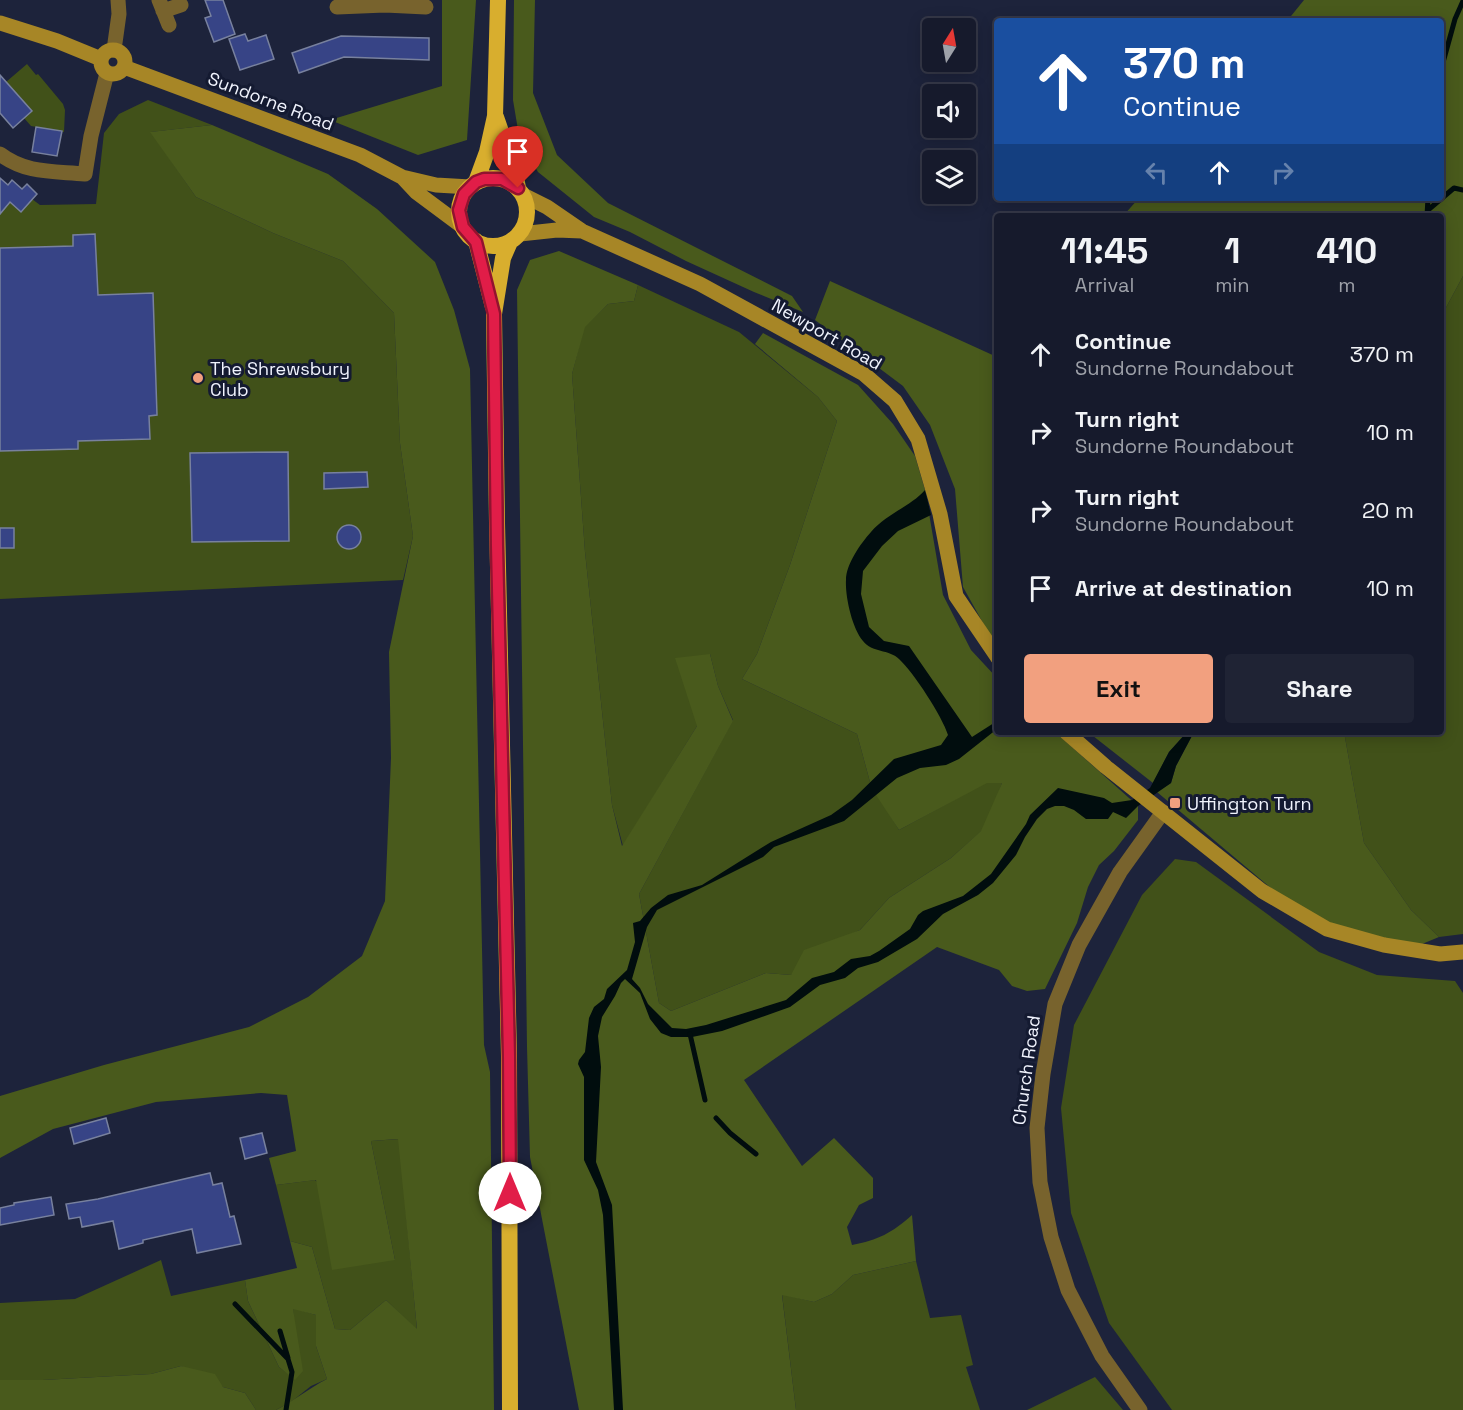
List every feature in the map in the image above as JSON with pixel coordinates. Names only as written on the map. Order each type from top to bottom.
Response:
[{"type":"highway","points":[[494,314],[476,242],[463,227],[459,210],[464,194],[473,184],[487,152],[495,116],[498,0]]},
{"type":"highway","points":[[495,116],[528,211],[525,227],[515,238],[504,258],[494,314],[509,1056],[510,1410]]},
{"type":"highway","points":[[473,184],[493,178],[511,182],[521,191]]},
{"type":"highway","points":[[476,242],[493,246],[515,238]]},
{"type":"main road","points":[[0,23],[57,41],[107,61]]},
{"type":"main road","name":"Sundorne Road","points":[[107,61],[123,56],[124,67],[360,155],[402,177],[436,185],[473,184]]},
{"type":"main road","name":"Sundorne Road","points":[[402,177],[416,192],[463,227]]},
{"type":"main road","name":"Newport Road","points":[[521,191],[582,231],[700,284],[864,375],[895,401],[918,439],[940,514],[956,596],[994,652]]},
{"type":"main road","name":"Newport Road","points":[[515,238],[557,230],[582,231]]},
{"type":"main road","points":[[1070,735],[1262,891],[1327,929],[1384,945],[1440,954],[1463,952]]},
{"type":"street","points":[[0,154],[17,166],[27,169],[85,174],[91,136],[119,14],[118,0]]},
{"type":"street","points":[[337,7],[385,2],[426,7]]},
{"type":"street","points":[[163,12],[181,5]]},
{"type":"street","name":"Church Road","points":[[1140,1410],[1102,1356],[1068,1290],[1051,1237],[1040,1182],[1036,1128],[1042,1074],[1055,1004],[1079,945],[1120,872],[1160,809]]},
{"type":"green space","points":[[442,0],[476,0],[467,140],[418,155],[330,120],[442,86]]},
{"type":"green space","points":[[514,0],[535,0],[533,93],[557,155],[608,203],[792,296],[803,312],[754,292],[594,217],[538,172],[520,142],[513,100]]},
{"type":"green space","points":[[1304,0],[1463,0],[1463,276],[1444,311],[1444,213],[1126,213],[1136,201],[1444,201],[1444,18],[1289,18]]},
{"type":"green space","points":[[27,64],[63,104],[64,132],[31,126],[24,118],[6,82]]},
{"type":"green space","name":"The Shrewsbury Club","points":[[148,100],[212,125],[151,132],[196,197],[273,233],[343,261],[394,313],[400,443],[413,536],[403,580],[0,599],[0,206],[4,209],[10,202],[21,212],[32,199],[40,205],[96,204],[104,133],[119,114]]},
{"type":"green space","points":[[212,125],[328,174],[377,209],[435,262],[454,310],[470,369],[484,1045],[490,1072],[494,1410],[276,1410],[327,1379],[316,1346],[316,1315],[293,1309],[303,1371],[295,1380],[279,1367],[248,1301],[245,1280],[297,1268],[290,1241],[312,1247],[335,1329],[350,1330],[386,1300],[417,1329],[398,1139],[371,1141],[395,1260],[332,1270],[316,1180],[276,1185],[269,1158],[296,1151],[287,1095],[261,1093],[156,1102],[53,1129],[0,1158],[0,1096],[104,1065],[249,1027],[308,997],[362,956],[385,901],[391,758],[389,652],[413,536],[400,443],[394,313],[343,261],[273,233],[196,197],[150,132]]},
{"type":"green space","points":[[559,251],[638,285],[634,301],[608,304],[585,327],[572,374],[585,552],[612,805],[622,846],[697,726],[675,658],[710,654],[718,686],[733,721],[639,894],[659,1003],[671,1011],[766,973],[791,975],[804,950],[860,930],[889,898],[951,858],[981,831],[1002,783],[987,783],[899,830],[870,782],[857,734],[742,679],[757,654],[790,565],[837,421],[818,397],[755,344],[763,333],[858,385],[893,424],[915,456],[925,490],[943,595],[971,650],[994,675],[994,735],[1058,735],[1138,806],[1138,820],[1114,851],[1099,865],[1088,887],[1077,923],[1045,989],[1027,991],[1012,986],[999,970],[937,947],[744,1080],[802,1166],[834,1138],[873,1178],[873,1198],[859,1205],[847,1227],[852,1245],[884,1235],[912,1215],[916,1261],[853,1275],[832,1294],[814,1302],[782,1295],[796,1410],[579,1410],[530,1157],[517,290],[530,260]]},
{"type":"green space","points":[[1463,276],[1463,934],[1439,937],[1411,910],[1364,843],[1345,735],[1444,735],[1444,311]]},
{"type":"green space","points":[[830,281],[994,356],[994,643],[963,587],[955,489],[930,425],[903,386],[815,320]]},
{"type":"green space","points":[[638,285],[739,332],[818,397],[837,421],[790,565],[757,654],[742,679],[857,734],[870,782],[899,830],[987,782],[1002,783],[986,827],[951,858],[889,898],[860,930],[849,935],[791,975],[766,973],[671,1011],[659,1003],[639,894],[733,720],[718,686],[710,654],[697,726],[623,846],[612,805],[585,552],[572,374],[584,327],[608,304],[634,301]]},
{"type":"green space","points":[[1092,735],[1184,735],[1169,752],[1153,783]]},
{"type":"green space","points":[[1192,735],[1345,735],[1364,843],[1411,910],[1439,937],[1422,944],[1369,938],[1298,911],[1157,792],[1171,783],[1176,766]]},
{"type":"green space","points":[[1175,859],[1196,862],[1319,952],[1377,975],[1455,981],[1463,993],[1463,1410],[1172,1410],[1109,1323],[1071,1213],[1061,1108],[1074,1025],[1142,895]]},
{"type":"green space","points":[[399,1139],[417,1330],[386,1300],[350,1330],[335,1329],[312,1247],[290,1241],[276,1185],[315,1180],[395,1260],[371,1141]]},
{"type":"green space","points":[[161,1260],[171,1296],[245,1280],[248,1301],[279,1367],[295,1379],[293,1308],[316,1315],[316,1346],[327,1379],[311,1386],[291,1402],[276,1410],[256,1410],[245,1393],[223,1387],[181,1366],[151,1374],[0,1380],[0,1303],[75,1299]]},
{"type":"green space","points":[[916,1261],[930,1318],[961,1315],[973,1365],[966,1367],[980,1410],[796,1410],[782,1294],[814,1302],[832,1294],[853,1275]]},
{"type":"green space","points":[[181,1366],[215,1374],[223,1387],[245,1393],[256,1410],[0,1410],[0,1380],[151,1374]]},
{"type":"green space","points":[[1095,1377],[1123,1410],[1027,1410]]},
{"type":"shaded area","points":[[925,490],[931,515],[898,531],[882,546],[863,571],[861,594],[869,627],[884,641],[909,646],[972,737],[994,723],[994,731],[959,759],[946,765],[920,768],[897,778],[844,821],[774,847],[763,857],[657,910],[647,927],[632,979],[640,988],[648,1004],[672,1028],[686,1029],[706,1025],[786,1000],[812,978],[834,972],[851,959],[870,956],[879,951],[910,929],[923,911],[963,896],[991,874],[1030,815],[1058,788],[1104,798],[1112,803],[1132,800],[1150,788],[1169,752],[1184,735],[1192,735],[1176,766],[1171,783],[1138,806],[1126,818],[1113,812],[1108,819],[1086,819],[1064,806],[1047,809],[1037,819],[1016,855],[993,883],[978,895],[943,914],[917,939],[878,962],[858,968],[845,978],[820,985],[790,1007],[722,1031],[692,1037],[671,1037],[661,1033],[650,1019],[640,993],[625,979],[621,983],[602,1017],[598,1036],[601,1067],[596,1162],[612,1205],[623,1410],[614,1410],[603,1215],[598,1190],[584,1160],[584,1077],[578,1064],[585,1052],[589,1018],[594,1007],[604,999],[607,989],[627,970],[635,942],[633,923],[640,921],[651,908],[668,895],[702,885],[771,842],[831,815],[852,800],[894,759],[941,745],[948,735],[920,684],[899,659],[863,641],[850,612],[847,594],[848,567],[863,542],[877,526]]},
{"type":"building","points":[[205,0],[223,0],[235,34],[214,42],[205,18],[211,16]]},
{"type":"building","points":[[245,34],[248,41],[266,35],[274,59],[240,70],[229,39]]},
{"type":"building","points":[[341,36],[429,38],[429,60],[344,57],[299,73],[292,53]]},
{"type":"building","points":[[0,75],[32,111],[13,128],[0,113]]},
{"type":"building","points":[[36,127],[62,131],[57,156],[32,152]]},
{"type":"building","points":[[0,178],[8,185],[12,180],[22,189],[27,184],[37,194],[21,212],[10,202],[0,214]]},
{"type":"building","points":[[95,234],[98,295],[153,293],[157,415],[149,416],[150,439],[78,441],[78,449],[0,451],[0,248],[73,246],[73,235]]},
{"type":"building","points":[[288,452],[289,541],[192,542],[190,453]]},
{"type":"building","points":[[367,472],[368,487],[324,489],[324,473]]},
{"type":"building","points":[[349,525],[358,528],[361,537],[358,546],[349,549],[340,546],[337,537],[340,528]]},
{"type":"building","points":[[0,528],[14,528],[14,548],[0,548]]},
{"type":"building","points":[[106,1118],[110,1133],[74,1144],[70,1128]]},
{"type":"building","points":[[262,1133],[267,1153],[245,1159],[240,1138]]},
{"type":"building","points":[[210,1173],[213,1185],[222,1183],[230,1217],[234,1216],[241,1244],[197,1253],[192,1229],[143,1240],[143,1243],[119,1249],[113,1221],[82,1227],[80,1217],[69,1219],[66,1204],[98,1199]]},
{"type":"building","points":[[51,1197],[54,1215],[0,1225],[0,1208],[14,1205],[14,1203]]},
{"type":"waterway","points":[[1444,59],[1455,19],[1463,1]]},
{"type":"waterway","points":[[1444,196],[1454,188],[1463,190]]},
{"type":"waterway","points":[[1427,213],[1428,201]]},
{"type":"waterway","points":[[1428,210],[1439,201]]},
{"type":"waterway","points":[[690,1034],[705,1100]]},
{"type":"waterway","points":[[716,1118],[756,1154]]},
{"type":"waterway","points":[[235,1304],[288,1359],[292,1372],[286,1410]]},
{"type":"waterway","points":[[280,1331],[288,1358]]},
{"type":"place","name":"The Shrewsbury Club","points":[[198,378]]},
{"type":"place","name":"Uffington Turn","points":[[1175,803]]},
{"type":"route","points":[[510,1193],[494,314],[476,242],[463,227],[459,210],[464,194],[476,182],[484,179],[502,179],[518,188]]}]
